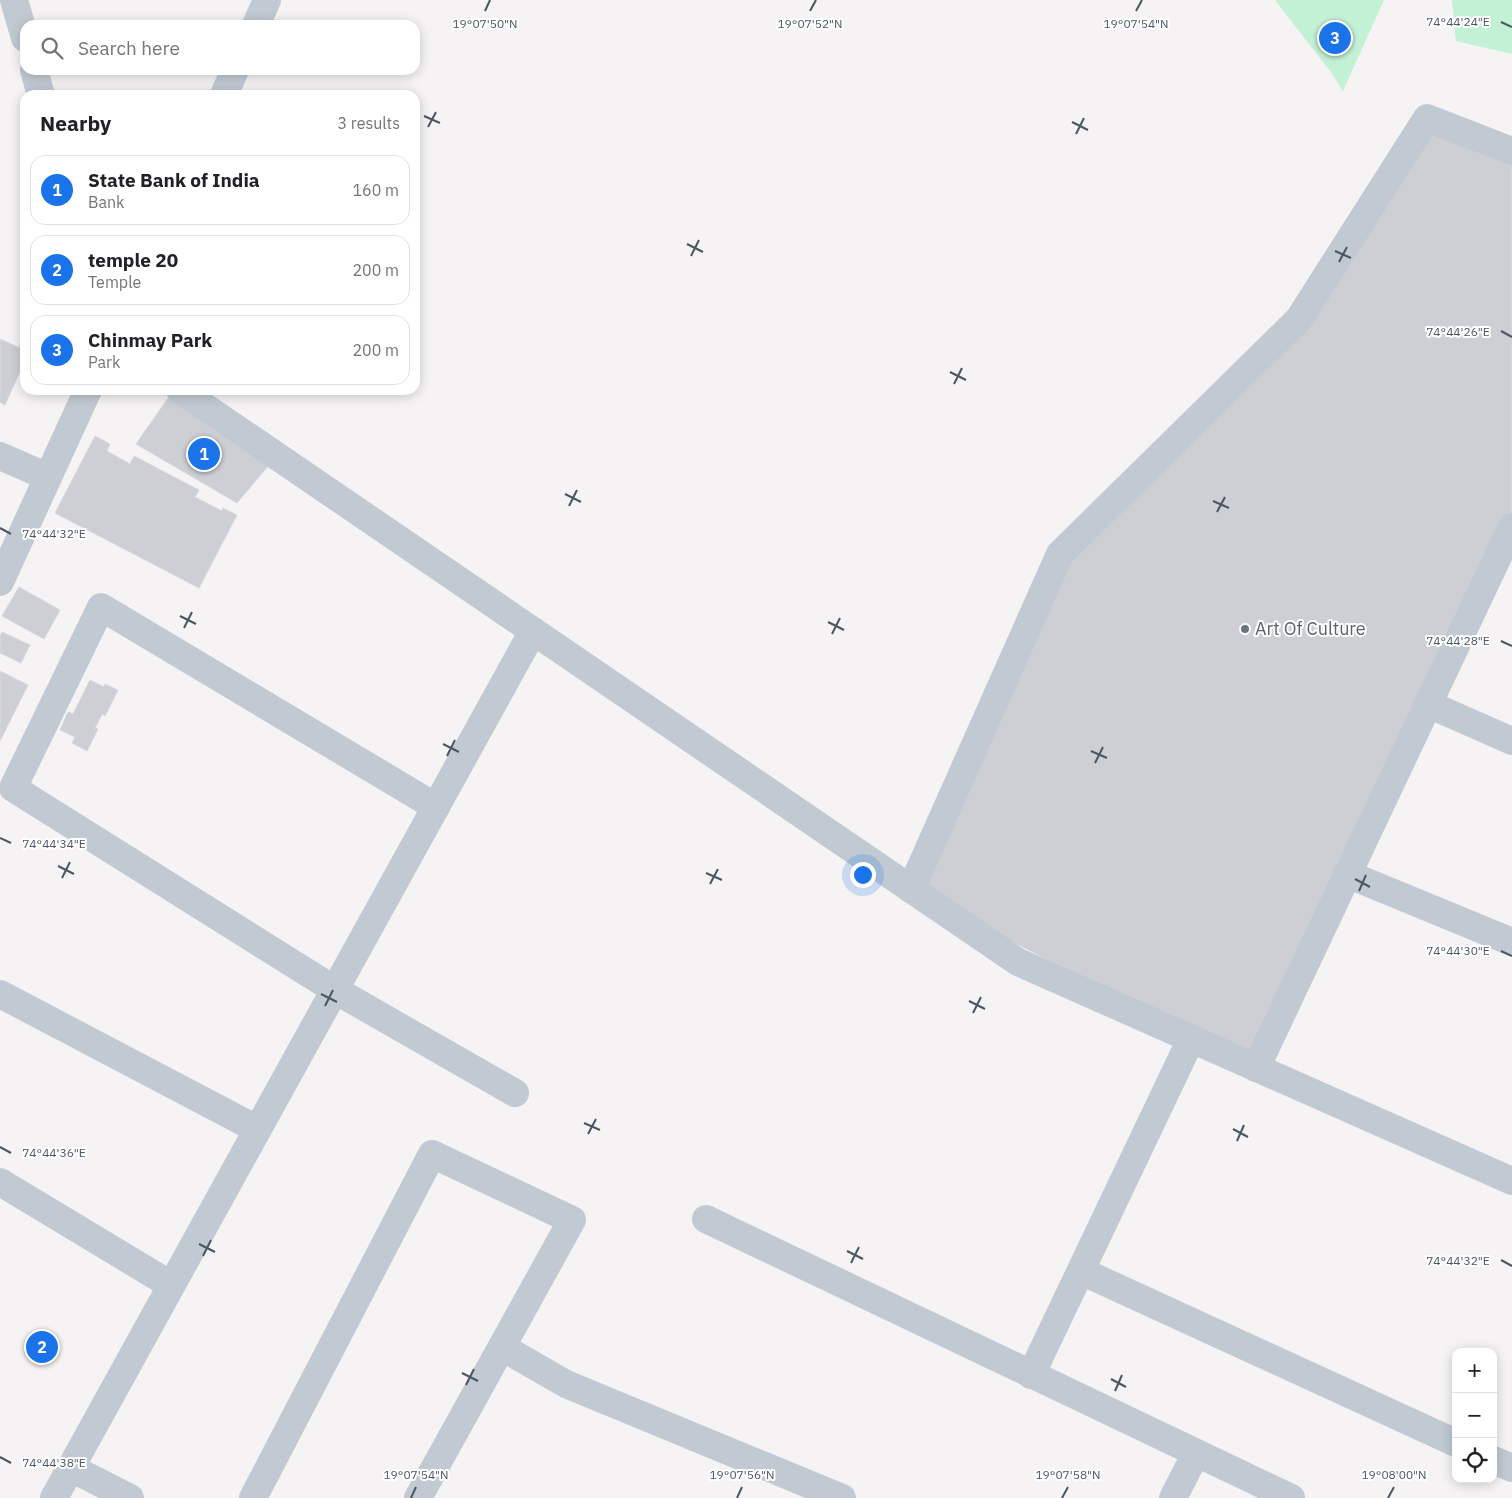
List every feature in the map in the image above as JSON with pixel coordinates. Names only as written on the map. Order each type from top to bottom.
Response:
[{"type":"street","points":[[14,0],[20,21]]},
{"type":"street","points":[[258,20],[267,0]]},
{"type":"street","points":[[35,75],[40,90]]},
{"type":"street","points":[[226,90],[233,75]]},
{"type":"street","points":[[911,889],[1060,554],[1300,319],[1427,118],[1512,150]]},
{"type":"street","points":[[0,582],[86,395]]},
{"type":"street","points":[[187,395],[1018,962],[1512,1181]]},
{"type":"street","points":[[0,456],[48,477]]},
{"type":"street","points":[[1256,1068],[1512,527]]},
{"type":"street","points":[[436,807],[101,607],[13,788],[335,990],[515,1093]]},
{"type":"street","points":[[54,1498],[533,631]]},
{"type":"street","points":[[1428,704],[1512,741]]},
{"type":"street","points":[[1348,874],[1512,942]]},
{"type":"street","points":[[0,994],[258,1129]]},
{"type":"street","points":[[1031,1375],[1192,1039]]},
{"type":"street","points":[[253,1498],[432,1154],[572,1220],[418,1498]]},
{"type":"street","points":[[0,1182],[172,1285]]},
{"type":"street","points":[[706,1219],[1291,1498]]},
{"type":"street","points":[[1081,1271],[1452,1441]]},
{"type":"street","points":[[502,1347],[566,1384],[842,1498]]},
{"type":"street","points":[[1173,1498],[1196,1453]]},
{"type":"street","points":[[1497,1462],[1512,1468]]},
{"type":"street","points":[[71,1468],[130,1498]]},
{"type":"green space","points":[[1275,0],[1384,0],[1343,91],[1333,75]]},
{"type":"green space","points":[[1452,0],[1512,0],[1512,54],[1456,41]]},
{"type":"building","name":"Art Of Culture","points":[[1427,118],[1512,151],[1512,527],[1256,1068],[911,889],[1060,554],[1299,319]]},
{"type":"building","points":[[0,339],[20,348],[20,371],[5,405],[0,402]]},
{"type":"building","points":[[168,398],[269,465],[237,503],[136,444]]},
{"type":"building","points":[[95,436],[110,444],[107,451],[130,464],[134,456],[199,490],[195,497],[222,511],[223,508],[237,515],[199,588],[55,513]]},
{"type":"building","points":[[19,587],[60,610],[44,639],[2,616]]},
{"type":"building","points":[[2,632],[30,645],[21,663],[0,653],[0,636]]},
{"type":"building","points":[[0,671],[28,685],[0,741]]},
{"type":"building","points":[[90,680],[104,687],[105,684],[118,690],[105,716],[102,714],[95,728],[98,729],[87,751],[72,743],[75,737],[60,730],[68,712],[73,714]]},
{"type":"place","name":"Chinmay Park","points":[[1335,38]]},
{"type":"place","name":"State Bank of India","points":[[204,454]]},
{"type":"place","name":"Art Of Culture","points":[[1245,629]]},
{"type":"place","name":"temple 20","points":[[42,1347]]}]
